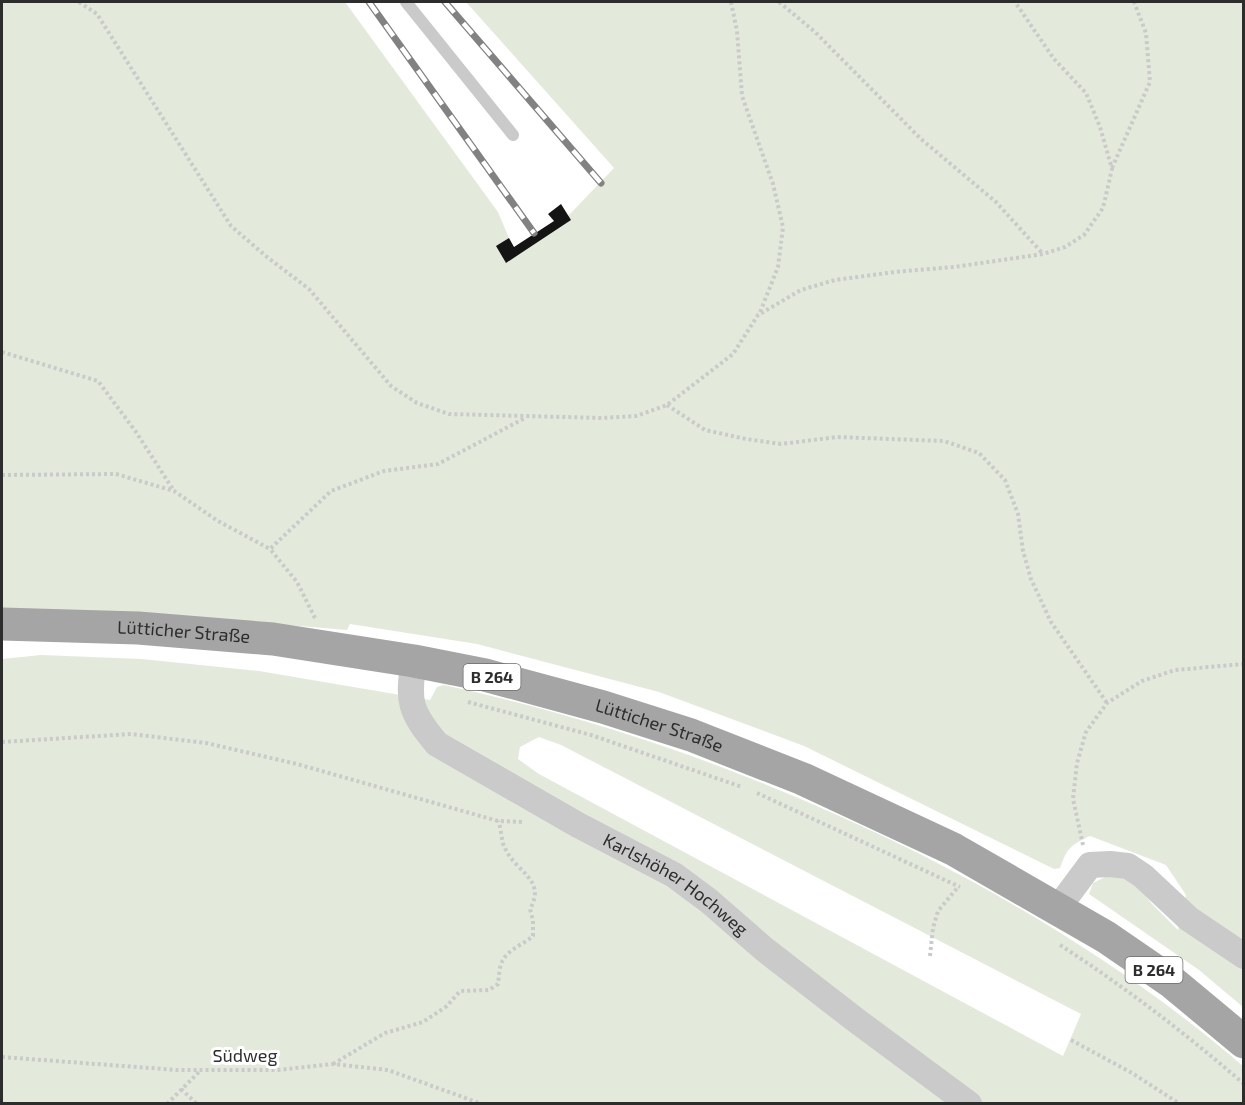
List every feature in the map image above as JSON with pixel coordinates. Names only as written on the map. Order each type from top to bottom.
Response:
[{"type":"main road","name":"Lütticher Straße","points":[[2,624],[138,628],[273,639],[414,661],[496,678],[603,707],[691,735],[803,779],[942,844],[1058,908],[1106,937],[1173,983],[1244,1042]]},
{"type":"street","name":"Karlshöher Hochweg","points":[[414,661],[409,688],[412,706],[420,724],[437,744],[578,825],[674,875],[709,901],[764,949],[969,1104]]},
{"type":"street","points":[[1058,908],[1090,865],[1128,866],[1143,876],[1189,919],[1244,956]]},
{"type":"lane","points":[[406,2],[513,135]]},
{"type":"path","points":[[79,2],[97,14],[231,226],[309,289],[392,386],[417,404],[449,414],[602,418],[636,416],[667,405],[733,354],[758,315],[778,267],[783,227],[774,184],[742,96],[737,32],[731,2]]},
{"type":"path","points":[[778,2],[815,32],[921,139],[996,202],[1043,254]]},
{"type":"path","points":[[1015,2],[1054,59],[1086,93],[1100,127],[1112,169]]},
{"type":"path","points":[[758,315],[801,290],[835,280],[954,267],[1043,254],[1065,247],[1084,235],[1103,208],[1112,169],[1150,82],[1146,33],[1134,2]]},
{"type":"path","points":[[2,352],[98,381],[136,432],[174,491]]},
{"type":"path","points":[[667,405],[705,430],[746,439],[781,444],[837,437],[944,441],[978,453],[1005,480],[1018,514],[1023,551],[1031,579],[1051,622],[1107,702]]},
{"type":"path","points":[[270,549],[331,491],[384,471],[438,464],[526,417]]},
{"type":"path","points":[[2,475],[116,474],[174,491],[218,521],[270,549],[297,582],[317,622]]},
{"type":"path","points":[[1090,865],[1080,837],[1073,799],[1077,762],[1086,732],[1107,702],[1142,681],[1175,670],[1244,664]]},
{"type":"path","points":[[460,700],[591,735],[751,790],[968,892]]},
{"type":"path","points":[[2,742],[131,734],[206,743],[297,764],[498,820],[503,832],[503,847],[513,862],[527,874],[534,886],[534,901],[530,909],[533,936],[502,960],[498,984],[489,990],[460,991],[447,1006],[423,1022],[385,1033],[333,1064]]},
{"type":"path","points":[[930,956],[933,928],[938,910],[958,887]]},
{"type":"path","points":[[1052,940],[1121,986],[1183,1032],[1244,1084]]},
{"type":"path","points":[[1071,1040],[1132,1073],[1180,1104]]},
{"type":"path","name":"Südweg","points":[[2,1057],[102,1065],[202,1069],[278,1070],[333,1064],[388,1070],[482,1104]]},
{"type":"path","points":[[167,1104],[202,1069]]},
{"type":"path","points":[[181,1089],[197,1104]]},
{"type":"green space","points":[[2,2],[345,2],[498,212],[509,238],[497,247],[506,263],[568,216],[614,168],[466,2],[1243,2],[1243,1007],[1199,970],[1089,894],[1093,883],[1111,874],[1135,882],[1152,904],[1178,930],[1186,895],[1166,865],[1090,836],[1070,848],[1060,868],[1054,869],[804,746],[659,692],[477,644],[350,624],[347,630],[180,616],[2,610]]},
{"type":"green space","points":[[41,655],[142,659],[259,671],[430,700],[437,687],[444,685],[568,716],[689,755],[807,801],[865,827],[1007,901],[1089,951],[1169,1006],[1244,1067],[1243,1104],[2,1104],[2,659]],"holes":[[[539,737],[561,745],[1081,1014],[1063,1056],[539,774],[518,759],[520,747]]]},
{"type":"building","points":[[561,204],[571,220],[506,263],[496,246],[509,238],[514,247],[554,221],[548,214]]},
{"type":"railway","points":[[369,2],[534,233]]},
{"type":"railway","points":[[445,2],[601,183]]}]
